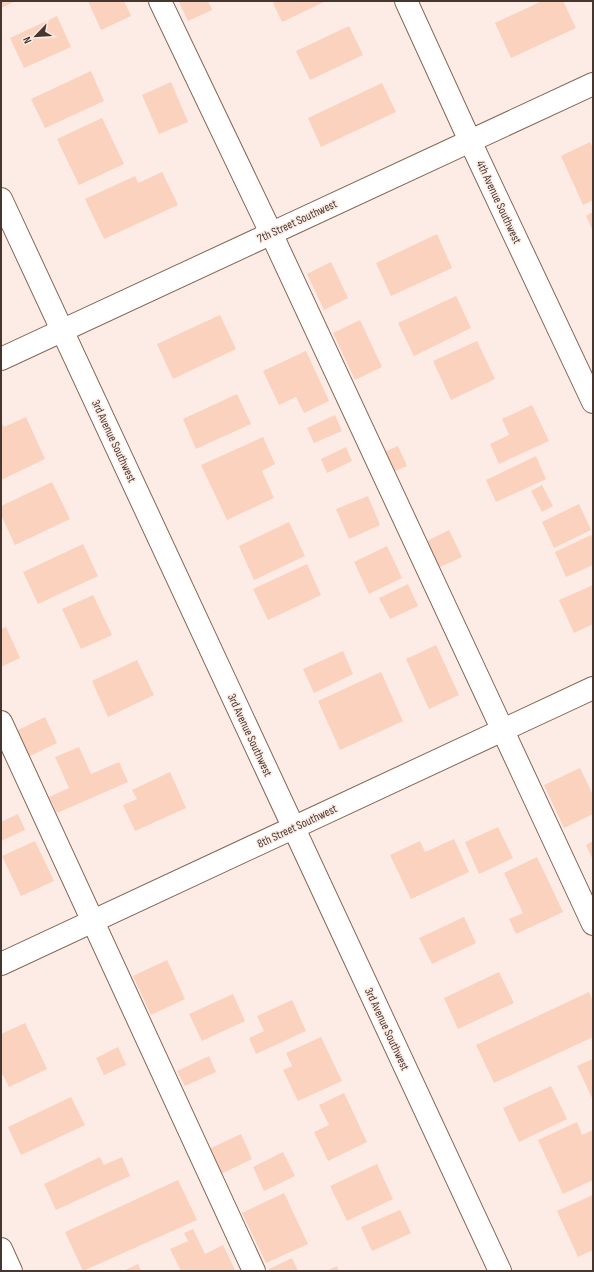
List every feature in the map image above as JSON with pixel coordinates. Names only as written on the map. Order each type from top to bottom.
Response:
[{"type":"street","points":[[160,1],[271,233],[593,924]]},
{"type":"street","name":"4th Avenue Southwest","points":[[406,1],[593,402]]},
{"type":"street","name":"7th Street Southwest","points":[[1,359],[593,84]]},
{"type":"street","name":"3rd Avenue Southwest","points":[[1,199],[500,1271]]},
{"type":"street","name":"8th Street Southwest","points":[[1,964],[593,688]]},
{"type":"street","points":[[1,722],[254,1271]]},
{"type":"street","points":[[1,1249],[11,1271]]},
{"type":"building","points":[[1,1],[16,1],[1,8]]},
{"type":"building","points":[[88,1],[124,1],[131,16],[101,30]]},
{"type":"building","points":[[208,1],[212,10],[188,21],[179,2]]},
{"type":"building","points":[[277,1],[326,1],[282,22],[273,3]]},
{"type":"building","points":[[542,1],[563,1],[576,28],[511,58],[495,23]]},
{"type":"building","points":[[57,16],[71,47],[24,68],[10,38]]},
{"type":"building","points":[[349,26],[363,55],[310,80],[296,51]]},
{"type":"building","points":[[91,71],[104,101],[45,128],[31,99]]},
{"type":"building","points":[[171,82],[188,122],[159,134],[142,95]]},
{"type":"building","points":[[382,83],[396,112],[321,147],[308,118]]},
{"type":"building","points":[[102,118],[124,164],[79,185],[57,139]]},
{"type":"building","points":[[590,142],[593,148],[593,200],[583,205],[561,156]]},
{"type":"building","points":[[162,172],[178,205],[104,239],[85,199],[135,176],[138,183]]},
{"type":"building","points":[[593,212],[593,231],[586,216]]},
{"type":"building","points":[[437,234],[452,268],[391,296],[376,263]]},
{"type":"building","points":[[331,262],[348,298],[324,310],[307,274]]},
{"type":"building","points":[[456,296],[471,328],[414,356],[398,323]]},
{"type":"building","points":[[220,315],[236,349],[173,379],[157,344]]},
{"type":"building","points":[[360,320],[382,367],[355,380],[333,333]]},
{"type":"building","points":[[477,341],[495,379],[451,400],[433,361]]},
{"type":"building","points":[[306,351],[329,401],[304,413],[296,397],[279,405],[263,371]]},
{"type":"building","points":[[237,394],[251,424],[196,449],[183,419]]},
{"type":"building","points":[[532,405],[549,441],[499,464],[490,444],[509,435],[502,419]]},
{"type":"building","points":[[335,415],[342,431],[314,443],[307,428]]},
{"type":"building","points":[[26,417],[45,459],[1,480],[1,422],[4,427]]},
{"type":"building","points":[[263,437],[275,464],[262,471],[274,498],[227,520],[201,465]]},
{"type":"building","points":[[398,446],[407,466],[393,472],[384,452]]},
{"type":"building","points":[[346,447],[352,461],[327,473],[321,459]]},
{"type":"building","points":[[536,456],[546,479],[496,502],[486,480]]},
{"type":"building","points":[[52,482],[70,519],[15,545],[1,515],[1,506]]},
{"type":"building","points":[[542,485],[553,506],[542,512],[531,491]]},
{"type":"building","points":[[368,496],[380,525],[349,539],[336,509]]},
{"type":"building","points":[[579,504],[591,530],[554,548],[542,522]]},
{"type":"building","points":[[289,522],[305,556],[254,580],[239,546]]},
{"type":"building","points":[[449,530],[462,557],[438,568],[425,542]]},
{"type":"building","points":[[591,535],[593,539],[593,565],[566,577],[555,552]]},
{"type":"building","points":[[83,544],[98,576],[38,604],[23,572]]},
{"type":"building","points":[[387,546],[402,578],[369,594],[354,562]]},
{"type":"building","points":[[307,564],[321,595],[268,620],[253,589]]},
{"type":"building","points":[[408,584],[418,606],[390,619],[379,598]]},
{"type":"building","points":[[593,585],[593,624],[574,633],[559,600]]},
{"type":"building","points":[[93,595],[112,635],[81,649],[62,609]]},
{"type":"building","points":[[6,627],[20,658],[1,667],[1,629]]},
{"type":"building","points":[[436,645],[459,695],[429,709],[406,659]]},
{"type":"building","points":[[343,651],[353,674],[314,693],[303,669]]},
{"type":"building","points":[[137,660],[154,695],[108,717],[92,681]]},
{"type":"building","points":[[381,672],[403,721],[340,750],[318,701]]},
{"type":"building","points":[[45,717],[57,743],[26,758],[14,732]]},
{"type":"building","points":[[79,747],[91,774],[119,762],[128,782],[57,813],[49,797],[69,788],[55,757]]},
{"type":"building","points":[[580,768],[593,795],[593,814],[564,828],[544,785]]},
{"type":"building","points":[[170,772],[186,808],[135,831],[123,805],[137,799],[132,790]]},
{"type":"building","points":[[18,814],[25,830],[1,841],[1,822]]},
{"type":"building","points":[[498,827],[513,858],[479,874],[465,842]]},
{"type":"building","points":[[454,839],[469,872],[411,899],[390,855],[420,841],[425,852]]},
{"type":"building","points":[[35,841],[54,881],[21,896],[2,856]]},
{"type":"building","points":[[593,841],[593,860],[586,845]]},
{"type":"building","points":[[537,857],[563,912],[516,934],[509,919],[523,913],[504,873]]},
{"type":"building","points":[[464,917],[476,943],[432,964],[419,938]]},
{"type":"building","points":[[167,960],[185,999],[151,1015],[133,976]]},
{"type":"building","points":[[499,972],[514,1003],[458,1029],[444,998]]},
{"type":"building","points":[[589,992],[593,1002],[593,1037],[494,1083],[476,1045]]},
{"type":"building","points":[[233,994],[245,1021],[202,1041],[189,1014]]},
{"type":"building","points":[[292,1000],[306,1031],[256,1054],[249,1038],[264,1031],[257,1016]]},
{"type":"building","points":[[25,1023],[47,1069],[9,1087],[3,1075],[1,1076],[1,1034]]},
{"type":"building","points":[[321,1037],[342,1081],[298,1101],[283,1070],[292,1066],[286,1053]]},
{"type":"building","points":[[118,1047],[126,1065],[104,1075],[96,1058]]},
{"type":"building","points":[[209,1056],[216,1072],[185,1086],[177,1071]]},
{"type":"building","points":[[593,1059],[593,1100],[577,1066]]},
{"type":"building","points":[[551,1086],[567,1119],[519,1142],[503,1108]]},
{"type":"building","points":[[344,1093],[367,1142],[328,1161],[314,1132],[329,1125],[319,1105]]},
{"type":"building","points":[[71,1097],[85,1125],[21,1155],[8,1127]]},
{"type":"building","points":[[577,1122],[582,1135],[593,1130],[593,1180],[563,1194],[538,1140]]},
{"type":"building","points":[[241,1134],[252,1159],[221,1174],[209,1149]]},
{"type":"building","points":[[283,1152],[295,1176],[264,1191],[253,1167]]},
{"type":"building","points":[[100,1157],[104,1165],[122,1157],[130,1176],[56,1210],[44,1184]]},
{"type":"building","points":[[377,1164],[393,1199],[347,1221],[330,1186]]},
{"type":"building","points":[[178,1180],[197,1220],[83,1271],[65,1232]]},
{"type":"building","points":[[284,1193],[308,1244],[266,1263],[242,1213]]},
{"type":"building","points":[[593,1195],[593,1250],[578,1257],[557,1211]]},
{"type":"building","points":[[400,1210],[411,1233],[372,1251],[361,1227]]},
{"type":"building","points":[[193,1229],[205,1254],[223,1245],[235,1270],[181,1271],[170,1249],[188,1241],[184,1233]]},
{"type":"building","points":[[292,1258],[298,1271],[270,1271],[269,1269]]},
{"type":"building","points":[[138,1264],[141,1271],[123,1271]]},
{"type":"building","points":[[337,1266],[339,1271],[326,1271]]}]
